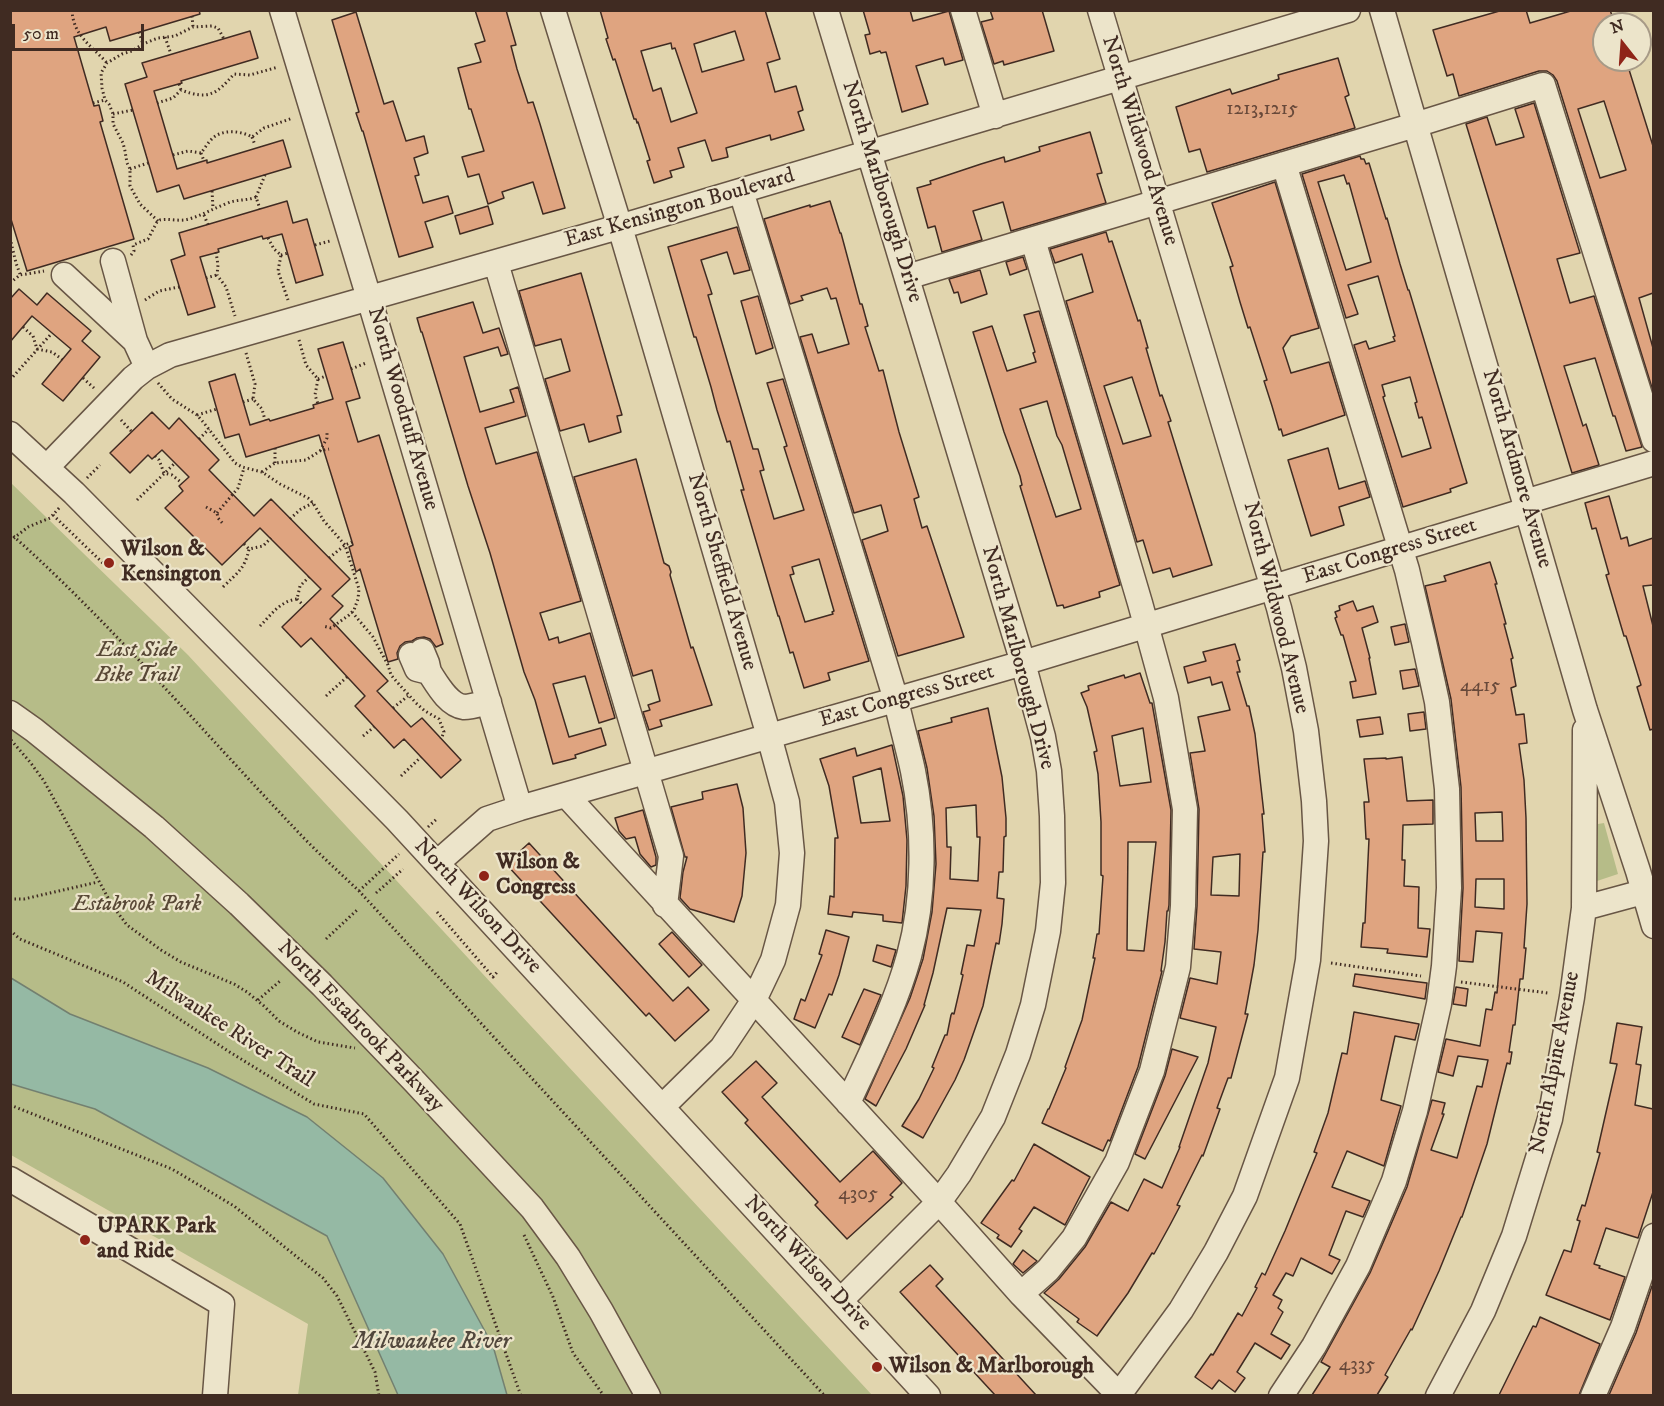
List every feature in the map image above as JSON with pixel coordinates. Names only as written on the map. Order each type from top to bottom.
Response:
[{"type":"street","name":"North Woodruff Avenue","points":[[282,10],[520,808]]},
{"type":"street","name":"North Sheffield Avenue","points":[[553,10],[620,227],[769,736],[787,802],[792,852],[788,905],[773,960],[754,1000],[722,1048],[662,1107]]},
{"type":"street","name":"North Marlborough Drive","points":[[826,10],[1023,663],[1043,737],[1049,771],[1053,883],[1048,931],[1030,1015],[1018,1054],[993,1117],[959,1174],[939,1202],[841,1300]]},
{"type":"street","points":[[963,10],[995,116]]},
{"type":"street","name":"North Wildwood Avenue","points":[[1100,10],[1274,587],[1294,668],[1306,731],[1316,841],[1308,960],[1287,1078],[1245,1196],[1216,1252],[1181,1310],[1119,1395]]},
{"type":"street","name":"East Kensington Boulevard","points":[[47,467],[133,378],[153,375],[170,355],[620,227],[1348,10]]},
{"type":"street","name":"North Ardmore Avenue","points":[[1382,10],[1585,710],[1649,890],[1653,926]]},
{"type":"street","points":[[907,277],[1543,85],[1653,440]]},
{"type":"street","points":[[1281,1395],[1314,1346],[1359,1266],[1390,1191],[1415,1111],[1439,1004],[1449,888],[1447,789],[1437,702],[1422,632],[1400,549],[1284,164]]},
{"type":"street","points":[[741,191],[896,700],[914,772],[922,860],[920,903],[909,956],[888,1017],[848,1102]]},
{"type":"street","points":[[1021,1294],[1048,1270],[1074,1238],[1117,1162],[1152,1071],[1179,967],[1185,809],[1166,698],[1147,626],[1033,240]]},
{"type":"street","points":[[114,253],[135,341],[153,375]]},
{"type":"street","points":[[496,263],[671,856],[665,905]]},
{"type":"street","points":[[57,267],[135,341]]},
{"type":"street","name":"North Wilson Drive","points":[[10,434],[74,493],[372,795],[928,1395]]},
{"type":"street","name":"East Congress Street","points":[[437,864],[487,819],[520,808],[1023,663],[1400,549],[1653,463]]},
{"type":"street","points":[[421,659],[448,698],[458,705],[465,707],[489,702]]},
{"type":"street","name":"North Alpine Avenue","points":[[1438,1395],[1483,1311],[1514,1236],[1546,1130],[1572,997],[1584,908],[1585,710]]},
{"type":"street","name":"North Estabrook Parkway","points":[[10,713],[154,827],[239,904],[322,985],[415,1082],[532,1208],[568,1257],[648,1395]]},
{"type":"street","points":[[566,795],[1021,1294],[1119,1395]]},
{"type":"street","points":[[1584,908],[1649,890]]},
{"type":"street","points":[[10,1179],[222,1304],[215,1395]]},
{"type":"street","points":[[1593,1395],[1623,1327],[1653,1236]]},
{"type":"path","points":[[72,10],[74,23],[81,38],[107,63]]},
{"type":"path","points":[[192,16],[193,27]]},
{"type":"path","points":[[158,221],[140,204],[130,186],[130,169],[123,143],[112,124],[113,114],[105,100],[100,73],[107,63],[122,54],[143,44],[183,33],[193,27],[218,28],[224,39]]},
{"type":"path","points":[[139,32],[143,44]]},
{"type":"path","points":[[165,37],[171,54]]},
{"type":"path","points":[[234,74],[250,75],[278,67]]},
{"type":"path","points":[[232,68],[234,74]]},
{"type":"path","points":[[179,84],[181,90],[196,96],[212,93],[226,84],[234,74]]},
{"type":"path","points":[[157,103],[173,98],[181,90]]},
{"type":"path","points":[[93,103],[105,100]]},
{"type":"path","points":[[113,114],[133,110]]},
{"type":"path","points":[[252,137],[264,128],[293,118]]},
{"type":"path","points":[[201,153],[212,138],[219,134],[240,132],[252,137],[255,146]]},
{"type":"path","points":[[173,155],[188,151],[201,153]]},
{"type":"path","points":[[201,153],[204,161]]},
{"type":"path","points":[[130,169],[148,163]]},
{"type":"path","points":[[260,209],[256,197],[265,175]]},
{"type":"path","points":[[212,191],[213,208]]},
{"type":"path","points":[[114,253],[134,253],[133,245],[145,241],[158,221],[187,220],[204,215],[213,208],[256,197]]},
{"type":"path","points":[[204,215],[208,225]]},
{"type":"path","points":[[10,238],[20,275]]},
{"type":"path","points":[[268,238],[274,249],[281,255]]},
{"type":"path","points":[[315,245],[330,241]]},
{"type":"path","points":[[216,252],[217,275],[226,287],[234,316]]},
{"type":"path","points":[[281,255],[288,253]]},
{"type":"path","points":[[281,255],[278,271],[288,300]]},
{"type":"path","points":[[10,283],[20,275],[57,267]]},
{"type":"path","points":[[206,278],[217,275]]},
{"type":"path","points":[[145,300],[159,291],[179,287]]},
{"type":"path","points":[[23,327],[33,336],[38,349]]},
{"type":"path","points":[[10,380],[51,333]]},
{"type":"path","points":[[298,338],[306,366],[318,379]]},
{"type":"path","points":[[38,349],[52,352],[63,360]]},
{"type":"path","points":[[246,353],[255,384],[253,399]]},
{"type":"path","points":[[351,369],[366,363]]},
{"type":"path","points":[[153,375],[172,399],[197,415],[235,463],[244,468],[262,472],[308,498],[345,545],[359,589],[358,599],[354,610],[349,615],[331,628],[323,626]]},
{"type":"path","points":[[318,379],[326,376]]},
{"type":"path","points":[[83,378],[94,388]]},
{"type":"path","points":[[318,379],[315,395],[318,404]]},
{"type":"path","points":[[243,402],[253,399]]},
{"type":"path","points":[[253,399],[262,409],[265,420]]},
{"type":"path","points":[[197,415],[217,409]]},
{"type":"path","points":[[121,419],[132,432]]},
{"type":"path","points":[[199,439],[209,429]]},
{"type":"path","points":[[320,451],[327,438],[327,433]]},
{"type":"path","points":[[274,463],[275,448]]},
{"type":"path","points":[[262,472],[274,463],[306,460],[329,448]]},
{"type":"path","points":[[155,456],[164,473]]},
{"type":"path","points":[[137,500],[175,463]]},
{"type":"path","points":[[89,476],[100,465]]},
{"type":"path","points":[[217,513],[238,488],[244,468]]},
{"type":"path","points":[[164,473],[172,475],[182,483]]},
{"type":"path","points":[[290,519],[301,509],[314,503]]},
{"type":"path","points":[[10,541],[28,527],[50,518],[60,507]]},
{"type":"path","points":[[206,507],[217,513],[224,525]]},
{"type":"path","points":[[53,514],[107,567]]},
{"type":"path","points":[[10,533],[45,564],[150,671],[301,836],[359,891],[825,1395]]},
{"type":"path","points":[[249,549],[263,546],[271,538]]},
{"type":"path","points":[[329,558],[352,542]]},
{"type":"path","points":[[244,544],[249,549]]},
{"type":"path","points":[[223,587],[243,567],[249,549]]},
{"type":"path","points":[[297,599],[300,586],[309,577]]},
{"type":"path","points":[[297,599],[303,606]]},
{"type":"path","points":[[260,626],[283,603],[297,599]]},
{"type":"path","points":[[326,696],[347,677]]},
{"type":"path","points":[[393,708],[408,696]]},
{"type":"path","points":[[363,735],[374,727]]},
{"type":"path","points":[[10,740],[44,781],[111,905],[127,925],[181,962],[234,984],[258,1000],[279,1021],[297,1032],[318,1042],[358,1049]]},
{"type":"path","points":[[401,776],[421,757]]},
{"type":"path","points":[[427,828],[438,818]]},
{"type":"path","points":[[359,891],[400,853]]},
{"type":"path","points":[[376,893],[403,869]]},
{"type":"path","points":[[10,899],[24,899],[98,882]]},
{"type":"path","points":[[326,939],[357,910]]},
{"type":"path","points":[[437,912],[493,977],[498,971]]},
{"type":"path","name":"Milwaukee River Trail","points":[[10,930],[20,939],[123,982],[314,1104],[364,1114],[460,1224],[521,1395]]},
{"type":"path","points":[[258,1000],[280,981]]},
{"type":"path","points":[[10,1105],[172,1169],[243,1213],[323,1278],[337,1296],[375,1372],[379,1395]]},
{"type":"path","points":[[523,1233],[554,1298],[573,1353],[604,1395]]},
{"type":"green space","name":"Estabrook Park","points":[[10,482],[188,655],[872,1395],[507,1395],[493,1346],[443,1254],[382,1178],[307,1117],[208,1068],[70,1014],[11,978]]},
{"type":"green space","points":[[1604,823],[1618,874],[1597,881],[1598,824]]},
{"type":"green space","points":[[10,1084],[95,1109],[327,1236],[398,1395],[298,1395],[308,1324],[11,1155]]},
{"type":"water","name":"Milwaukee River","points":[[11,978],[70,1014],[208,1068],[307,1117],[383,1178],[443,1254],[493,1346],[507,1395],[398,1395],[327,1236],[95,1109],[11,1084]]},
{"type":"building","points":[[10,10],[199,10],[200,14],[110,41],[106,27],[74,37],[94,106],[99,105],[103,121],[100,122],[134,239],[27,271],[10,216]]},
{"type":"building","points":[[475,10],[506,10],[516,45],[511,46],[517,69],[528,103],[533,102],[565,208],[543,214],[533,182],[502,192],[504,198],[488,204],[479,174],[468,177],[462,157],[484,151],[458,68],[481,62],[475,44],[485,41]]},
{"type":"building","points":[[600,10],[765,10],[780,59],[767,63],[775,92],[796,86],[803,110],[798,112],[804,130],[771,140],[770,135],[726,148],[728,157],[712,161],[705,140],[678,148],[684,167],[670,171],[672,177],[654,183],[647,161],[650,160],[638,122],[634,119],[615,59],[613,60],[606,39],[608,38]],"holes":[[[735,31],[744,60],[702,72],[694,44]],[[671,43],[672,49],[675,48],[697,113],[671,122],[661,88],[653,91],[641,51]]]},
{"type":"building","points":[[863,10],[910,10],[913,21],[949,11],[963,60],[945,65],[943,58],[916,66],[928,104],[902,112],[886,52],[870,54],[865,35],[870,34]]},
{"type":"building","points":[[990,10],[1042,10],[1054,51],[1004,65],[1003,61],[994,64],[981,22],[993,19]]},
{"type":"building","points":[[1503,10],[1526,10],[1530,23],[1574,10],[1610,10],[1611,12],[1592,12],[1592,72],[1630,72],[1653,146],[1653,293],[1639,298],[1653,348],[1653,391],[1557,81],[1547,71],[1539,71],[1459,96],[1453,74],[1447,76],[1433,30]],"holes":[[[1604,101],[1626,170],[1600,178],[1578,109]]]},
{"type":"building","points":[[356,12],[384,104],[393,101],[406,141],[424,136],[428,153],[414,158],[419,175],[415,176],[423,203],[448,196],[453,213],[425,222],[433,247],[399,257],[356,113],[359,112],[332,20]]},
{"type":"building","points":[[250,31],[258,58],[154,91],[177,169],[207,160],[207,163],[283,140],[291,167],[184,199],[179,185],[157,192],[125,84],[147,77],[142,63]]},
{"type":"building","points":[[1338,58],[1349,95],[1345,97],[1355,128],[1207,172],[1200,149],[1189,152],[1176,107],[1230,89],[1232,94],[1279,79],[1278,75]]},
{"type":"building","points":[[1534,103],[1580,253],[1557,259],[1570,303],[1594,296],[1642,447],[1626,451],[1595,358],[1564,366],[1583,426],[1586,424],[1599,465],[1572,473],[1466,124],[1487,117],[1496,145],[1524,137],[1515,109]]},
{"type":"building","points":[[1090,132],[1102,173],[1097,174],[1106,203],[1011,231],[1003,202],[973,211],[982,240],[942,252],[935,226],[928,228],[917,188],[931,184],[930,181],[981,164],[1004,157],[1005,162],[1040,151],[1039,147]]},
{"type":"building","points":[[1360,156],[1366,164],[1369,163],[1467,483],[1450,489],[1451,492],[1403,507],[1354,345],[1366,341],[1369,349],[1395,341],[1378,276],[1348,285],[1358,314],[1346,318],[1302,174]],"holes":[[[1344,175],[1347,184],[1349,183],[1371,262],[1346,270],[1318,182]],[[1410,377],[1419,418],[1422,417],[1431,448],[1402,457],[1383,397],[1385,396],[1382,385]]]},
{"type":"building","points":[[1275,182],[1319,328],[1291,336],[1283,348],[1291,373],[1329,362],[1345,415],[1283,436],[1281,429],[1279,430],[1264,381],[1267,380],[1250,327],[1248,328],[1230,267],[1233,266],[1212,203]]},
{"type":"building","points":[[287,201],[293,223],[307,219],[323,275],[296,283],[282,234],[263,239],[262,236],[218,249],[219,252],[200,257],[215,307],[188,315],[171,260],[185,255],[179,233]]},
{"type":"building","points":[[830,201],[860,304],[862,304],[868,326],[865,327],[879,371],[883,370],[919,497],[914,499],[922,528],[927,526],[964,637],[898,656],[862,540],[888,531],[881,505],[854,513],[800,337],[812,334],[818,353],[849,344],[836,298],[831,299],[827,288],[801,296],[803,300],[790,304],[764,219]]},
{"type":"building","points":[[488,206],[493,224],[460,234],[455,216]]},
{"type":"building","points":[[737,227],[750,270],[734,274],[727,252],[701,260],[712,294],[708,295],[753,449],[758,449],[764,470],[760,471],[774,519],[804,510],[767,383],[783,379],[869,661],[828,673],[830,680],[804,688],[793,652],[790,653],[741,490],[744,490],[730,441],[727,442],[668,247]],"holes":[[[819,559],[833,614],[805,622],[790,575],[794,574],[792,567]]]},
{"type":"building","points":[[1106,232],[1109,242],[1112,241],[1138,321],[1140,320],[1160,396],[1162,395],[1171,421],[1168,422],[1212,565],[1173,577],[1170,568],[1153,573],[1143,540],[1137,542],[1066,301],[1093,292],[1082,254],[1055,263],[1050,249]],"holes":[[[1132,377],[1151,436],[1123,444],[1104,386]]]},
{"type":"building","points":[[1023,257],[1027,269],[1010,275],[1006,262]]},
{"type":"building","points":[[980,270],[987,294],[961,303],[958,292],[954,293],[949,279]]},
{"type":"building","points":[[581,273],[622,415],[617,416],[621,432],[589,442],[584,424],[560,431],[545,379],[570,371],[561,339],[535,346],[519,291]]},
{"type":"building","points":[[19,289],[37,305],[47,293],[91,331],[82,341],[100,357],[63,401],[42,384],[71,349],[32,316],[10,342],[10,299]]},
{"type":"building","points":[[758,296],[773,348],[756,354],[741,301]]},
{"type":"building","points":[[473,302],[483,333],[499,328],[508,354],[501,356],[498,347],[464,357],[480,412],[514,402],[510,390],[518,387],[526,416],[485,428],[496,464],[537,452],[581,601],[540,613],[549,640],[558,637],[559,643],[590,633],[615,718],[599,723],[585,676],[553,684],[569,737],[601,728],[606,745],[575,755],[576,758],[553,764],[417,318]]},
{"type":"building","points":[[1039,311],[1120,585],[1099,592],[1100,597],[1064,608],[1063,605],[1057,606],[1020,486],[1022,485],[1020,476],[973,332],[992,326],[1007,371],[1036,362],[1024,315]],"holes":[[[1047,401],[1057,436],[1062,445],[1081,509],[1056,517],[1020,409]]]},
{"type":"building","points":[[343,342],[360,398],[346,402],[358,442],[379,435],[443,644],[436,647],[430,639],[417,638],[400,646],[397,653],[398,659],[388,662],[360,569],[356,572],[349,547],[353,545],[319,435],[246,457],[239,434],[225,438],[209,382],[235,374],[250,425],[314,408],[313,405],[333,399],[318,349]]},
{"type":"building","points":[[152,412],[169,429],[179,418],[219,460],[209,470],[254,516],[271,499],[350,579],[332,596],[343,606],[330,619],[388,681],[377,691],[411,727],[422,718],[461,760],[441,778],[404,739],[394,748],[355,706],[365,696],[311,638],[301,647],[282,627],[321,589],[260,528],[222,565],[165,508],[183,491],[179,486],[189,477],[162,450],[152,459],[148,455],[130,473],[110,453]]},
{"type":"building","points":[[1328,448],[1339,489],[1365,481],[1370,497],[1339,507],[1344,525],[1311,536],[1288,460]]},
{"type":"building","points":[[636,459],[664,563],[669,566],[691,648],[693,647],[712,705],[660,720],[662,726],[649,730],[643,712],[650,710],[648,705],[660,701],[652,670],[633,676],[574,477]]},
{"type":"building","points":[[1609,496],[1621,539],[1627,537],[1629,546],[1653,538],[1653,585],[1643,586],[1653,626],[1653,729],[1650,730],[1637,687],[1641,685],[1606,575],[1609,574],[1596,528],[1592,529],[1585,503]]},
{"type":"building","points":[[1490,562],[1513,658],[1511,659],[1516,686],[1511,688],[1516,715],[1524,714],[1527,743],[1519,744],[1526,818],[1527,904],[1524,948],[1526,948],[1523,979],[1520,979],[1515,1025],[1513,1025],[1509,1052],[1512,1052],[1510,1064],[1507,1063],[1487,1144],[1462,1217],[1412,1330],[1385,1375],[1388,1377],[1377,1395],[1312,1395],[1330,1367],[1321,1362],[1370,1273],[1407,1187],[1432,1100],[1445,1103],[1442,1114],[1444,1114],[1431,1150],[1457,1158],[1477,1086],[1482,1087],[1488,1060],[1458,1056],[1453,1076],[1438,1072],[1446,1039],[1480,1046],[1486,1009],[1492,1010],[1495,992],[1497,993],[1502,933],[1476,931],[1473,962],[1459,961],[1463,888],[1461,787],[1451,699],[1425,586],[1446,581],[1444,576]],"holes":[[[1502,812],[1503,841],[1476,841],[1475,813]],[[1476,879],[1504,879],[1504,909],[1475,907]]]},
{"type":"building","points":[[1353,601],[1357,611],[1373,606],[1378,622],[1362,628],[1376,694],[1353,698],[1350,682],[1356,681],[1335,612],[1340,610],[1339,606]]},
{"type":"building","points":[[1405,624],[1409,642],[1395,645],[1391,627]]},
{"type":"building","points":[[1235,644],[1240,660],[1237,661],[1240,672],[1237,672],[1247,706],[1249,706],[1255,734],[1264,814],[1262,814],[1265,852],[1263,852],[1254,965],[1245,1014],[1248,1014],[1231,1078],[1228,1078],[1217,1108],[1220,1109],[1203,1156],[1177,1205],[1180,1206],[1154,1254],[1152,1253],[1128,1293],[1097,1336],[1077,1322],[1079,1319],[1044,1293],[1059,1279],[1085,1247],[1111,1202],[1128,1211],[1144,1179],[1162,1188],[1180,1147],[1208,1063],[1216,1027],[1180,1018],[1190,978],[1217,984],[1221,952],[1194,949],[1199,809],[1190,753],[1205,751],[1198,717],[1230,710],[1222,682],[1212,685],[1210,677],[1188,683],[1184,667],[1206,661],[1203,652]],"holes":[[[1240,854],[1239,896],[1211,895],[1213,857]]]},
{"type":"building","points":[[1415,669],[1419,686],[1403,689],[1400,671]]},
{"type":"building","points":[[1140,673],[1150,703],[1152,703],[1171,810],[1169,905],[1162,971],[1138,1067],[1110,1141],[1108,1140],[1103,1151],[1042,1123],[1066,1068],[1082,1020],[1095,958],[1093,958],[1097,934],[1099,934],[1103,876],[1101,875],[1098,774],[1094,752],[1097,751],[1087,707],[1081,693],[1089,690],[1088,686],[1124,675],[1125,678]],"holes":[[[1143,728],[1151,782],[1120,786],[1112,736]],[[1128,842],[1156,842],[1144,951],[1127,950]]]},
{"type":"building","points":[[988,708],[1002,777],[1006,818],[1003,872],[999,872],[997,898],[1004,899],[999,944],[996,943],[983,1006],[955,1080],[923,1138],[902,1126],[919,1099],[934,1068],[932,1067],[945,1035],[947,1035],[963,975],[961,974],[967,945],[974,946],[981,910],[947,908],[925,1005],[906,1049],[876,1106],[865,1099],[910,998],[923,959],[932,912],[936,864],[934,816],[927,768],[918,731],[952,722],[951,718]],"holes":[[[976,805],[977,837],[980,837],[978,881],[950,879],[951,847],[947,847],[946,808]]]},
{"type":"building","points":[[1424,712],[1426,729],[1410,731],[1408,714]]},
{"type":"building","points":[[1380,717],[1383,734],[1360,737],[1357,720]]},
{"type":"building","points":[[892,745],[903,796],[907,840],[902,923],[883,921],[883,915],[853,912],[852,917],[828,914],[830,896],[834,897],[835,838],[838,838],[829,786],[820,759],[855,748],[857,756]],"holes":[[[881,768],[890,821],[861,823],[853,777]]]},
{"type":"building","points":[[1402,757],[1407,801],[1433,800],[1433,824],[1403,825],[1404,886],[1419,887],[1418,928],[1430,929],[1427,957],[1387,953],[1388,949],[1361,947],[1363,923],[1365,923],[1369,839],[1366,839],[1364,802],[1369,802],[1364,759]]},
{"type":"building","points":[[737,784],[743,808],[746,853],[742,896],[734,922],[690,909],[680,898],[687,857],[685,857],[671,807],[703,799],[702,792]]},
{"type":"building","points":[[643,810],[656,857],[656,865],[651,867],[640,854],[635,837],[626,839],[619,831],[615,818]]},
{"type":"building","points":[[529,843],[673,1001],[688,987],[709,1010],[675,1041],[649,1013],[646,1016],[506,864]]},
{"type":"building","points":[[826,930],[849,937],[832,995],[829,994],[815,1028],[794,1019],[801,999],[805,1001],[822,955],[819,954]]},
{"type":"building","points":[[672,932],[702,965],[689,977],[659,944]]},
{"type":"building","points":[[877,945],[896,950],[891,967],[873,961]]},
{"type":"building","points":[[1355,974],[1427,983],[1425,999],[1353,986]]},
{"type":"building","points":[[1456,987],[1468,989],[1466,1006],[1453,1004]]},
{"type":"building","points":[[864,989],[881,995],[860,1045],[842,1037]]},
{"type":"building","points":[[1354,1012],[1419,1024],[1415,1040],[1395,1036],[1381,1100],[1401,1106],[1384,1166],[1347,1151],[1332,1187],[1370,1201],[1363,1217],[1346,1211],[1329,1255],[1340,1260],[1332,1274],[1301,1258],[1293,1276],[1286,1273],[1273,1295],[1282,1300],[1278,1308],[1283,1312],[1271,1334],[1290,1345],[1281,1359],[1255,1343],[1237,1372],[1245,1378],[1235,1392],[1219,1380],[1212,1389],[1195,1377],[1211,1354],[1213,1355],[1238,1313],[1242,1316],[1262,1273],[1265,1275],[1285,1231],[1317,1153],[1314,1152],[1328,1113],[1342,1053],[1347,1054]]},
{"type":"building","points":[[1617,1023],[1642,1027],[1636,1064],[1641,1065],[1635,1105],[1653,1109],[1653,1192],[1638,1238],[1606,1228],[1594,1264],[1625,1277],[1610,1320],[1546,1295],[1564,1250],[1571,1252],[1580,1221],[1577,1220],[1582,1205],[1585,1206],[1600,1153],[1597,1152],[1617,1064],[1610,1063]]},
{"type":"building","points":[[1172,1049],[1198,1057],[1145,1159],[1135,1154],[1165,1076]]},
{"type":"building","points":[[756,1061],[777,1083],[762,1097],[840,1182],[873,1151],[902,1183],[890,1195],[893,1197],[847,1239],[815,1205],[818,1202],[745,1123],[748,1120],[722,1092]]},
{"type":"building","points":[[1034,1144],[1090,1177],[1065,1225],[1034,1207],[1019,1229],[1022,1231],[1011,1247],[997,1238],[999,1235],[981,1223],[1012,1180],[1014,1181]]},
{"type":"building","points":[[1023,1250],[1037,1261],[1023,1273],[1013,1264]]},
{"type":"building","points":[[930,1265],[943,1279],[936,1286],[1036,1395],[995,1395],[900,1292]]},
{"type":"building","points":[[1652,1286],[1653,1395],[1609,1395],[1636,1333]]},
{"type":"building","points":[[1540,1317],[1600,1344],[1579,1395],[1499,1395],[1533,1326],[1536,1327]]},
{"type":"place","name":"Wilson & Kensington","points":[[109,563]]},
{"type":"place","name":"Wilson & Congress","points":[[484,876]]},
{"type":"place","name":"UPARK Park and Ride","points":[[85,1240]]},
{"type":"place","name":"Wilson & Marlborough","points":[[877,1367]]},
{"type":"park label","name":"East Side Bike Trail","points":[[137,664]]}]
